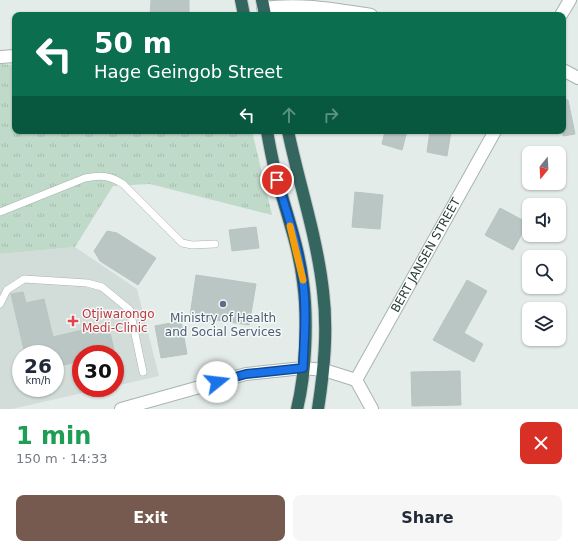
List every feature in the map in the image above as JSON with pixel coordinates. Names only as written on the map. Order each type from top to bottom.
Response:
[{"type":"highway","points":[[241,0],[243,12]]},
{"type":"highway","points":[[268,134],[277,180],[297,250],[303,282],[305,310],[303,368],[297,409]]},
{"type":"highway","points":[[289,134],[319,264],[323,292],[325,327],[324,370],[318,409]]},
{"type":"street","points":[[563,12],[570,0]]},
{"type":"street","points":[[263,8],[289,5],[316,6],[353,12]]},
{"type":"street","points":[[0,57],[12,56]]},
{"type":"street","points":[[566,72],[578,78]]},
{"type":"street","name":"BERT JANSEN STREET","points":[[356,380],[493,134]]},
{"type":"street","points":[[121,409],[246,374],[303,368],[324,370],[356,380],[372,409]]},
{"type":"lane","points":[[0,212],[84,178],[98,175],[112,177],[123,184],[182,243],[192,246],[215,244]]},
{"type":"lane","points":[[0,304],[7,290],[24,279],[87,283],[102,287],[130,310],[143,372]]},
{"type":"shaded area","name":"Otjiwarongo Medi-Clinic","points":[[75,247],[137,289],[159,376],[124,384],[124,345],[72,345],[72,395],[12,409],[0,409],[0,254]]},
{"type":"green space","points":[[0,64],[12,65],[12,134],[253,134],[272,215],[150,184],[113,186],[75,247],[0,254]]},
{"type":"building","points":[[151,0],[189,0],[189,12],[150,12]]},
{"type":"building","points":[[566,100],[568,100],[575,134],[563,136],[563,134],[566,134]]},
{"type":"building","points":[[384,134],[406,134],[402,150],[382,144]]},
{"type":"building","points":[[430,134],[451,134],[447,156],[427,152]]},
{"type":"building","points":[[355,192],[383,195],[380,229],[352,227]]},
{"type":"building","points":[[500,208],[522,220],[522,234],[513,250],[485,235]]},
{"type":"building","points":[[256,227],[259,248],[232,251],[229,230]]},
{"type":"building","points":[[107,231],[117,233],[156,258],[138,285],[100,261],[94,251]]},
{"type":"building","points":[[196,275],[256,284],[249,325],[190,316]]},
{"type":"building","points":[[467,280],[487,291],[464,333],[483,344],[474,362],[433,340]]},
{"type":"building","points":[[23,292],[26,303],[44,299],[53,337],[108,324],[113,345],[72,345],[72,363],[64,365],[64,345],[23,345],[11,294]]},
{"type":"building","points":[[181,321],[187,354],[161,358],[155,326]]},
{"type":"building","points":[[460,371],[461,405],[412,406],[411,372]]},
{"type":"slow traffic","points":[[290,226],[303,280]]},
{"type":"place","name":"Ministry of Health and Social Services","points":[[223,304]]},
{"type":"place","name":"Otjiwarongo Medi-Clinic","points":[[73,321]]},
{"type":"route","points":[[217,382],[246,374],[303,368],[305,310],[303,282],[297,250],[277,180]]}]
